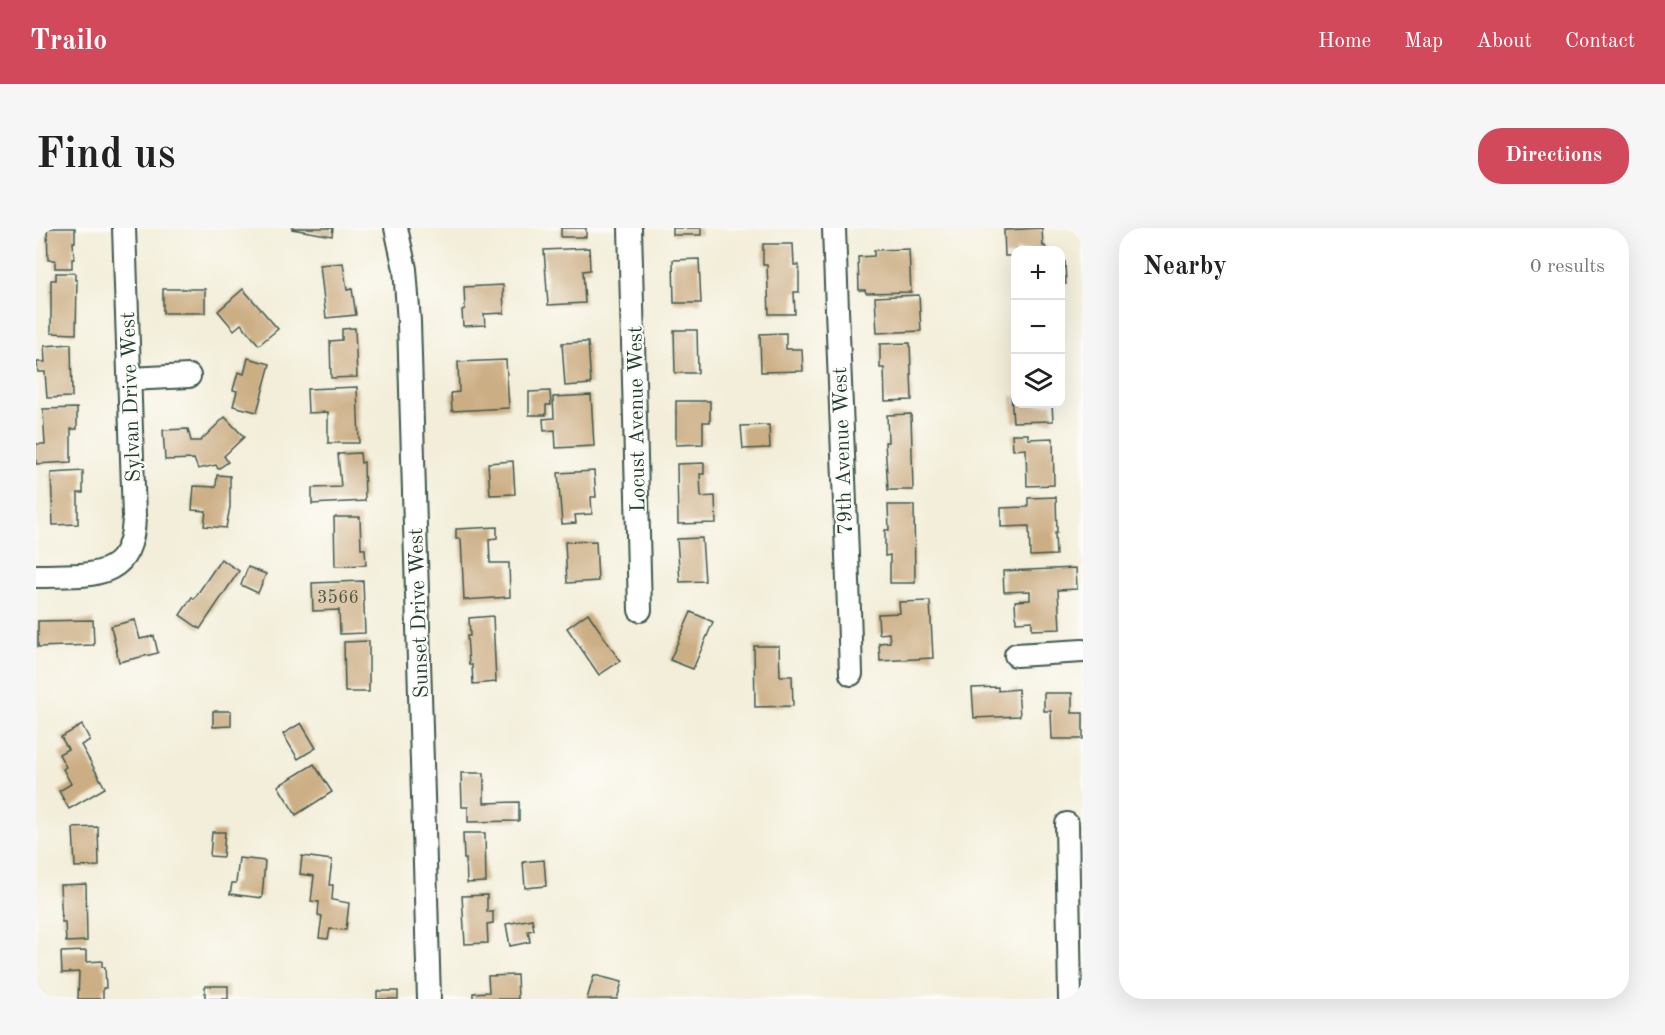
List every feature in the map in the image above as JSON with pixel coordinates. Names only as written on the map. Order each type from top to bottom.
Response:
[{"type":"street","name":"Sylvan Drive West","points":[[36,576],[106,570],[119,563],[129,550],[134,526],[124,228]]},
{"type":"street","name":"Sunset Drive West","points":[[396,228],[405,269],[410,322],[429,999]]},
{"type":"street","name":"Locust Avenue West","points":[[630,228],[640,610]]},
{"type":"street","name":"79th Avenue West","points":[[834,228],[851,674]]},
{"type":"street","points":[[129,380],[189,376]]},
{"type":"street","points":[[1016,655],[1083,651]]},
{"type":"street","points":[[1067,824],[1070,999]]},
{"type":"building","points":[[47,228],[75,228],[72,268],[55,268],[55,260],[48,260]]},
{"type":"building","points":[[292,228],[333,228],[332,236]]},
{"type":"building","points":[[561,228],[586,228],[586,237],[561,237]]},
{"type":"building","points":[[673,228],[701,228],[701,235],[673,235]]},
{"type":"building","points":[[1042,228],[1043,246],[1011,246],[1011,256],[1005,256],[1004,230]]},
{"type":"building","points":[[763,244],[793,244],[794,265],[799,265],[799,292],[794,292],[795,314],[769,314],[767,265],[763,265]]},
{"type":"building","points":[[589,248],[590,270],[583,271],[585,303],[548,305],[544,250]]},
{"type":"building","points":[[909,249],[911,292],[866,293],[865,290],[859,290],[858,257],[874,256],[874,250]]},
{"type":"building","points":[[699,259],[701,303],[674,303],[673,260]]},
{"type":"building","points":[[343,263],[347,290],[352,289],[356,315],[326,318],[320,265]]},
{"type":"building","points":[[56,273],[75,273],[75,280],[77,280],[76,334],[51,333],[51,280],[56,280]]},
{"type":"building","points":[[503,285],[504,313],[484,314],[485,325],[463,326],[464,287]]},
{"type":"building","points":[[163,289],[205,289],[205,313],[163,313]]},
{"type":"building","points":[[243,289],[278,329],[259,345],[241,324],[234,330],[218,311]]},
{"type":"building","points":[[919,295],[921,331],[877,333],[875,297]]},
{"type":"building","points":[[355,328],[357,377],[331,378],[330,341],[342,340],[342,329]]},
{"type":"building","points":[[674,330],[697,330],[698,373],[675,373]]},
{"type":"building","points":[[786,333],[786,349],[802,349],[803,371],[761,372],[760,334]]},
{"type":"building","points":[[588,342],[591,384],[565,386],[562,343]]},
{"type":"building","points":[[910,343],[912,400],[885,401],[884,368],[880,368],[880,344]]},
{"type":"building","points":[[71,344],[72,397],[47,398],[45,372],[38,372],[37,362],[45,362],[44,346]]},
{"type":"building","points":[[248,358],[270,364],[257,412],[233,406],[237,391],[233,390],[238,372],[244,374]]},
{"type":"building","points":[[506,360],[509,408],[452,411],[451,393],[459,392],[458,362]]},
{"type":"building","points":[[357,387],[359,443],[328,443],[328,412],[308,413],[307,389]]},
{"type":"building","points":[[550,391],[551,405],[546,405],[546,415],[529,415],[529,392]]},
{"type":"building","points":[[591,395],[594,446],[556,448],[555,430],[544,431],[543,419],[554,418],[553,397]]},
{"type":"building","points":[[676,401],[710,401],[710,422],[703,422],[703,444],[676,445]]},
{"type":"building","points":[[77,408],[77,429],[71,429],[71,462],[36,464],[36,444],[45,444],[43,409]]},
{"type":"building","points":[[1012,408],[1052,408],[1053,421],[1013,422]]},
{"type":"building","points":[[911,414],[913,490],[888,490],[885,442],[888,442],[887,415]]},
{"type":"building","points":[[225,417],[244,437],[224,456],[228,462],[218,469],[216,465],[198,469],[194,459],[165,460],[163,430],[188,429],[191,441],[200,441]]},
{"type":"building","points":[[769,425],[770,448],[743,449],[741,426]]},
{"type":"building","points":[[1012,434],[1028,434],[1028,439],[1053,438],[1054,485],[1027,486],[1026,449],[1013,450]]},
{"type":"building","points":[[360,453],[361,463],[364,462],[365,501],[312,504],[312,488],[341,487],[338,454]]},
{"type":"building","points":[[513,461],[515,494],[490,495],[488,463]]},
{"type":"building","points":[[704,463],[704,474],[700,474],[701,497],[715,496],[716,523],[678,524],[677,464]]},
{"type":"building","points":[[83,471],[83,493],[78,493],[78,524],[53,525],[51,473]]},
{"type":"building","points":[[594,471],[596,497],[591,497],[592,514],[575,515],[576,523],[562,524],[558,473]]},
{"type":"building","points":[[217,475],[230,476],[230,507],[226,528],[204,526],[206,511],[192,510],[194,486],[216,487]]},
{"type":"building","points":[[1056,497],[1056,555],[1030,556],[1029,526],[1001,527],[1001,508],[1028,507],[1028,498]]},
{"type":"building","points":[[888,505],[914,505],[915,583],[890,583],[890,555],[885,556],[885,530],[889,530]]},
{"type":"building","points":[[334,517],[360,517],[361,549],[365,549],[366,565],[335,566]]},
{"type":"building","points":[[497,527],[497,538],[489,539],[490,563],[509,563],[510,597],[464,600],[461,539],[456,539],[456,529]]},
{"type":"building","points":[[702,538],[705,581],[680,582],[677,539]]},
{"type":"building","points":[[596,541],[598,581],[567,583],[565,542]]},
{"type":"building","points":[[221,559],[239,571],[200,629],[180,615],[192,597],[194,599]]},
{"type":"building","points":[[248,567],[266,574],[258,593],[241,585]]},
{"type":"building","points":[[1076,568],[1077,589],[1058,590],[1060,629],[1032,630],[1032,621],[1016,622],[1015,601],[1030,600],[1030,591],[1004,592],[1003,571]]},
{"type":"building","points":[[363,581],[365,633],[340,634],[339,610],[313,611],[312,583]]},
{"type":"building","points":[[930,601],[933,658],[880,661],[879,643],[890,642],[889,633],[879,634],[878,614],[900,613],[899,602]]},
{"type":"building","points":[[691,612],[713,622],[693,669],[670,660]]},
{"type":"building","points":[[588,613],[620,661],[599,675],[567,628]]},
{"type":"building","points":[[493,616],[496,682],[473,684],[467,636],[470,636],[469,618]]},
{"type":"building","points":[[93,620],[94,645],[38,647],[38,621]]},
{"type":"building","points":[[135,620],[140,639],[154,636],[158,653],[119,662],[111,626]]},
{"type":"building","points":[[369,641],[369,692],[345,692],[344,642]]},
{"type":"building","points":[[754,646],[779,646],[780,676],[792,676],[793,706],[755,707]]},
{"type":"building","points":[[998,687],[998,691],[1018,689],[1020,716],[974,718],[972,688]]},
{"type":"building","points":[[1044,693],[1072,693],[1072,713],[1083,713],[1083,739],[1052,739],[1051,711],[1044,711]]},
{"type":"building","points":[[213,711],[231,711],[231,726],[213,727]]},
{"type":"building","points":[[301,723],[316,748],[298,759],[283,734]]},
{"type":"building","points":[[82,725],[90,740],[81,745],[105,788],[69,809],[59,791],[71,784],[63,769],[66,767],[59,754],[68,749],[61,737]]},
{"type":"building","points":[[314,764],[332,792],[296,815],[278,786]]},
{"type":"building","points":[[461,773],[484,773],[484,803],[519,802],[519,821],[468,822],[468,807],[462,807]]},
{"type":"building","points":[[98,827],[99,866],[75,867],[73,828]]},
{"type":"building","points":[[212,832],[225,832],[223,857],[210,856]]},
{"type":"building","points":[[463,833],[485,833],[486,882],[467,883]]},
{"type":"building","points":[[302,856],[332,860],[329,885],[333,885],[332,900],[349,903],[346,930],[330,929],[328,939],[319,938],[322,916],[318,915],[319,902],[311,901],[314,876],[300,874]]},
{"type":"building","points":[[239,858],[265,861],[262,898],[230,894],[232,883],[236,883]]},
{"type":"building","points":[[544,860],[546,886],[525,888],[523,862]]},
{"type":"building","points":[[86,884],[87,941],[66,942],[65,922],[62,922],[60,885]]},
{"type":"building","points":[[487,895],[487,912],[493,912],[493,923],[487,924],[488,943],[465,944],[462,896]]},
{"type":"building","points":[[532,919],[534,930],[528,931],[530,942],[510,946],[506,924]]},
{"type":"building","points":[[86,951],[86,962],[102,961],[102,967],[105,967],[106,988],[103,988],[103,999],[78,999],[79,972],[62,973],[61,952]]},
{"type":"building","points":[[517,975],[518,999],[473,999],[473,993],[489,992],[488,976]]},
{"type":"building","points":[[594,975],[622,982],[617,999],[587,999]]},
{"type":"building","points":[[205,986],[228,986],[228,999],[205,999]]},
{"type":"building","points":[[377,991],[398,991],[398,999],[377,999]]}]
